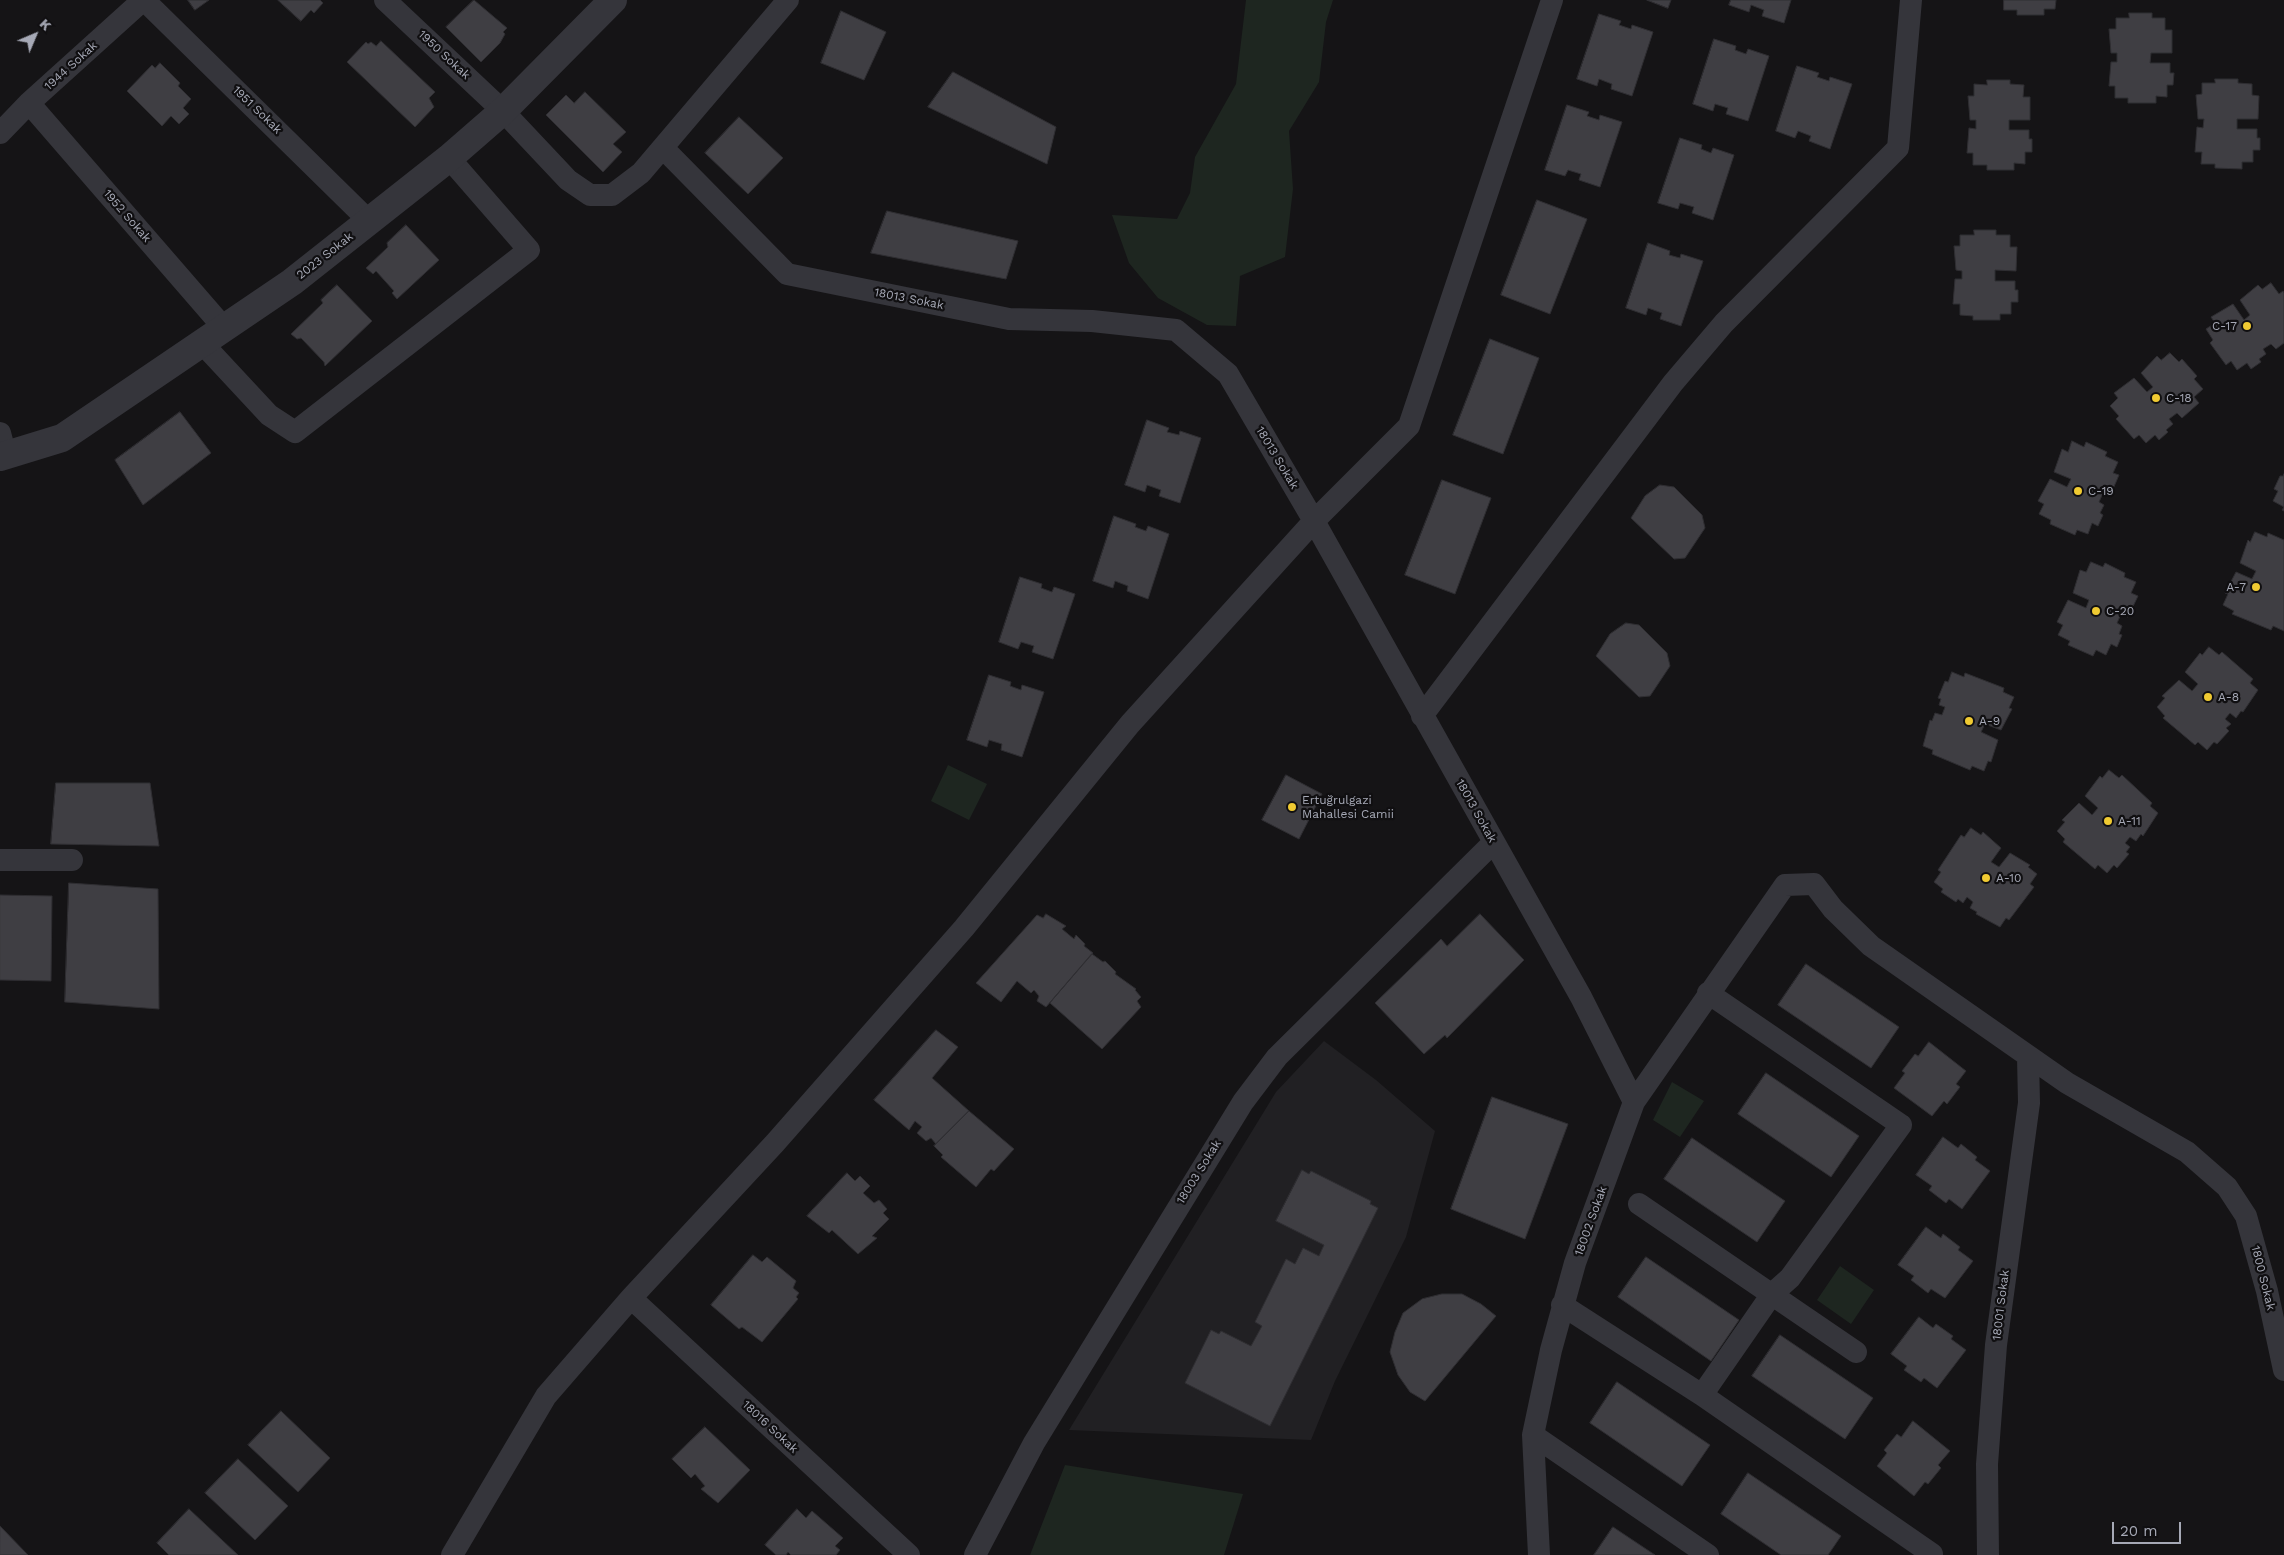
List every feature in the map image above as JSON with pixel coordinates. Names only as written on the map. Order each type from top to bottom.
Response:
[{"type":"street","name":"1944 Sokak","points":[[0,133],[29,103],[144,0]]},
{"type":"street","name":"1951 Sokak","points":[[144,0],[369,221]]},
{"type":"street","name":"1950 Sokak","points":[[385,0],[503,111],[568,180],[590,194],[612,194],[641,173],[788,0]]},
{"type":"street","name":"2023 Sokak","points":[[2,449],[62,438],[292,282],[449,158],[503,111],[613,0]]},
{"type":"street","points":[[452,1555],[546,1396],[631,1298],[775,1143],[964,928],[1130,724],[1314,520],[1409,426],[1552,0]]},
{"type":"street","points":[[1422,716],[1673,383],[1711,338],[1898,148],[1911,0]]},
{"type":"street","name":"1952 Sokak","points":[[29,103],[213,335],[269,415],[295,432],[335,403],[529,250],[449,158]]},
{"type":"street","name":"18013 Sokak","points":[[663,148],[787,274],[1009,319],[1092,321],[1176,330],[1228,374],[1314,520],[1493,843],[1581,997],[1634,1102]]},
{"type":"street","name":"18003 Sokak","points":[[975,1555],[1034,1443],[1243,1102],[1277,1057],[1493,843]]},
{"type":"street","points":[[0,860],[72,860]]},
{"type":"street","name":"18002 Sokak","points":[[1539,1555],[1533,1436],[1562,1306],[1575,1263],[1634,1102],[1756,924],[1785,885],[1814,884],[1833,909],[1871,946],[2028,1057]]},
{"type":"street","points":[[1702,1395],[1772,1294],[1790,1278],[1901,1125],[1708,993]]},
{"type":"street","name":"1800 Sokak","points":[[2028,1057],[2067,1083],[2186,1152],[2227,1187],[2246,1216],[2267,1291],[2284,1370]]},
{"type":"street","name":"18001 Sokak","points":[[1988,1555],[1986,1464],[1996,1345],[2029,1103],[2028,1057]]},
{"type":"street","points":[[1639,1204],[1856,1352]]},
{"type":"street","name":"18016 Sokak","points":[[631,1298],[909,1555]]},
{"type":"street","points":[[1562,1306],[1702,1395],[1932,1554]]},
{"type":"street","points":[[1533,1436],[1708,1555]]},
{"type":"shaded area","points":[[1246,0],[1333,0],[1326,22],[1319,82],[1289,131],[1293,189],[1285,257],[1240,276],[1236,326],[1207,325],[1158,298],[1129,263],[1112,215],[1177,219],[1190,193],[1195,157],[1236,84]]},
{"type":"shaded area","points":[[948,765],[987,784],[969,820],[931,801]]},
{"type":"shaded area","points":[[1324,1041],[1376,1080],[1435,1131],[1406,1237],[1335,1381],[1311,1440],[1069,1430],[1276,1092]]},
{"type":"shaded area","points":[[1672,1082],[1704,1101],[1680,1137],[1653,1120]]},
{"type":"shaded area","points":[[1840,1266],[1874,1290],[1851,1324],[1817,1300]]},
{"type":"shaded area","points":[[1065,1465],[1243,1494],[1224,1555],[1030,1555]]},
{"type":"building","points":[[188,0],[209,0],[195,10]]},
{"type":"building","points":[[278,0],[320,0],[323,3],[314,13],[311,10],[301,21]]},
{"type":"building","points":[[474,0],[507,28],[503,32],[505,34],[500,43],[481,62],[446,27]]},
{"type":"building","points":[[1647,0],[1671,0],[1668,8]]},
{"type":"building","points":[[1731,0],[1791,0],[1784,23],[1762,16],[1764,10],[1751,5],[1749,12],[1729,5]]},
{"type":"building","points":[[2004,0],[2056,0],[2055,9],[2044,9],[2044,15],[2017,15],[2017,10],[2004,10]]},
{"type":"building","points":[[841,11],[886,32],[864,80],[821,63]]},
{"type":"building","points":[[2129,13],[2152,13],[2152,18],[2165,18],[2165,30],[2172,30],[2172,53],[2151,53],[2150,63],[2170,63],[2170,73],[2174,73],[2173,85],[2167,85],[2167,97],[2156,96],[2156,103],[2128,103],[2128,98],[2115,98],[2115,86],[2109,86],[2111,62],[2117,62],[2117,53],[2111,53],[2109,29],[2116,29],[2116,18],[2129,18]]},
{"type":"building","points":[[1599,14],[1621,21],[1619,25],[1631,29],[1632,25],[1653,32],[1632,96],[1611,89],[1612,84],[1599,79],[1597,86],[1577,79]]},
{"type":"building","points":[[1714,39],[1736,46],[1735,50],[1746,54],[1748,49],[1769,56],[1748,121],[1726,114],[1728,108],[1715,104],[1713,111],[1693,104]]},
{"type":"building","points":[[381,41],[435,92],[429,98],[434,107],[415,127],[347,62],[366,42],[368,44],[371,42],[376,46]]},
{"type":"building","points":[[160,63],[180,83],[178,86],[191,99],[183,108],[189,114],[179,124],[171,116],[162,126],[127,91],[152,65],[155,68]]},
{"type":"building","points":[[1797,66],[1819,73],[1817,77],[1829,81],[1830,77],[1852,84],[1830,149],[1809,141],[1811,136],[1798,131],[1795,138],[1776,131]]},
{"type":"building","points":[[953,72],[1056,127],[1047,164],[928,107]]},
{"type":"building","points":[[2215,79],[2238,79],[2238,83],[2252,84],[2252,95],[2259,96],[2258,119],[2237,119],[2237,129],[2257,129],[2257,138],[2260,138],[2260,150],[2253,150],[2253,162],[2242,162],[2242,169],[2215,168],[2215,164],[2201,164],[2202,152],[2195,152],[2197,127],[2203,128],[2204,119],[2198,119],[2196,95],[2202,94],[2202,83],[2215,83]]},
{"type":"building","points":[[1987,80],[2010,80],[2010,84],[2024,85],[2023,97],[2030,97],[2030,120],[2009,120],[2009,130],[2029,130],[2029,139],[2032,139],[2032,152],[2025,152],[2025,164],[2014,163],[2014,170],[1987,170],[1987,165],[1973,165],[1973,153],[1967,153],[1969,128],[1976,129],[1976,120],[1970,120],[1968,96],[1974,96],[1974,84],[1987,85]]},
{"type":"building","points":[[585,92],[626,132],[613,144],[622,152],[603,172],[546,115],[566,95],[574,103]]},
{"type":"building","points":[[1567,105],[1589,112],[1587,116],[1599,120],[1600,115],[1622,122],[1600,187],[1579,180],[1581,174],[1568,170],[1565,176],[1545,170]]},
{"type":"building","points":[[739,117],[783,158],[748,194],[705,153]]},
{"type":"building","points":[[1680,138],[1702,145],[1701,149],[1711,153],[1713,148],[1734,155],[1713,220],[1692,213],[1694,207],[1680,203],[1678,209],[1658,203]]},
{"type":"building","points":[[1537,200],[1587,219],[1550,314],[1501,295]]},
{"type":"building","points":[[887,211],[1018,241],[1006,279],[871,253]]},
{"type":"building","points":[[406,225],[439,260],[397,299],[392,293],[394,291],[376,271],[373,274],[366,268],[388,247],[387,243]]},
{"type":"building","points":[[1974,230],[1996,230],[1996,235],[2010,235],[2010,247],[2017,247],[2016,271],[1995,270],[1995,281],[2015,281],[2015,290],[2018,290],[2018,302],[2011,302],[2011,314],[2000,314],[2000,320],[1973,320],[1973,316],[1960,315],[1960,304],[1953,304],[1955,279],[1962,279],[1962,271],[1956,270],[1954,246],[1960,246],[1960,235],[1974,235]]},
{"type":"building","points":[[1648,243],[1670,251],[1669,255],[1680,258],[1681,254],[1703,261],[1681,326],[1660,319],[1662,313],[1648,308],[1646,315],[1626,308]]},
{"type":"building","name":"C-17","points":[[2271,283],[2279,294],[2283,291],[2284,293],[2284,343],[2276,349],[2271,344],[2263,349],[2266,354],[2259,359],[2261,362],[2251,369],[2247,363],[2237,370],[2231,361],[2226,365],[2210,343],[2213,340],[2206,329],[2215,323],[2211,317],[2233,304],[2244,320],[2250,315],[2240,300],[2258,285],[2262,289]]},
{"type":"building","points":[[337,285],[372,321],[325,366],[324,362],[301,338],[297,339],[291,334],[323,303],[321,300]]},
{"type":"building","points":[[1490,339],[1539,358],[1503,454],[1453,435]]},
{"type":"building","name":"C-18","points":[[2170,353],[2179,362],[2182,359],[2197,376],[2194,379],[2203,389],[2194,397],[2199,403],[2182,418],[2177,413],[2169,419],[2173,424],[2166,430],[2168,432],[2159,440],[2155,435],[2146,443],[2139,435],[2134,439],[2116,419],[2119,416],[2110,406],[2118,398],[2114,393],[2134,378],[2147,392],[2153,387],[2141,373],[2157,356],[2161,360]]},
{"type":"building","points":[[180,412],[211,453],[143,505],[115,460]]},
{"type":"building","points":[[1147,420],[1169,428],[1167,432],[1179,435],[1180,431],[1201,438],[1180,503],[1159,496],[1161,490],[1147,485],[1145,492],[1125,485]]},
{"type":"building","name":"C-19","points":[[2072,441],[2084,447],[2086,442],[2107,452],[2105,456],[2118,462],[2113,473],[2119,475],[2110,496],[2103,493],[2099,502],[2104,505],[2100,513],[2103,515],[2098,526],[2092,523],[2088,534],[2077,530],[2075,535],[2050,524],[2051,520],[2039,514],[2044,504],[2038,501],[2050,479],[2067,487],[2071,479],[2054,472],[2062,449],[2068,452]]},
{"type":"building","points":[[2284,474],[2284,507],[2273,501],[2278,491],[2274,489],[2280,476]]},
{"type":"building","points":[[1442,480],[1491,498],[1455,594],[1405,575]]},
{"type":"building","points":[[1660,485],[1674,487],[1702,515],[1705,528],[1685,558],[1674,559],[1631,518],[1645,496]]},
{"type":"building","points":[[1114,516],[1136,524],[1135,527],[1146,531],[1148,526],[1169,534],[1148,599],[1127,591],[1128,586],[1115,581],[1113,588],[1093,581]]},
{"type":"building","name":"A-7","points":[[2255,532],[2267,537],[2268,533],[2284,540],[2284,631],[2273,626],[2271,630],[2232,614],[2234,611],[2223,605],[2228,594],[2225,593],[2236,572],[2252,579],[2256,571],[2240,563],[2248,540],[2250,542]]},
{"type":"building","name":"C-20","points":[[2091,562],[2103,567],[2105,563],[2125,573],[2124,577],[2136,582],[2131,593],[2138,596],[2128,617],[2121,614],[2117,623],[2122,626],[2119,634],[2122,635],[2117,647],[2111,644],[2106,655],[2096,650],[2093,656],[2068,645],[2070,641],[2058,635],[2063,625],[2057,622],[2068,600],[2086,608],[2089,600],[2073,593],[2080,570],[2086,572]]},
{"type":"building","points":[[1020,577],[1042,584],[1041,588],[1052,592],[1054,587],[1075,594],[1053,659],[1032,652],[1034,646],[1021,642],[1018,649],[999,642]]},
{"type":"building","points":[[1626,623],[1639,625],[1667,653],[1670,666],[1650,696],[1639,697],[1596,656],[1610,634]]},
{"type":"building","name":"A-8","points":[[2209,647],[2219,655],[2222,652],[2253,679],[2250,683],[2258,690],[2243,712],[2241,711],[2236,718],[2230,713],[2225,719],[2231,724],[2226,728],[2229,731],[2217,744],[2214,742],[2207,750],[2198,742],[2195,745],[2163,718],[2165,716],[2157,707],[2165,698],[2162,696],[2179,680],[2192,691],[2198,684],[2185,672],[2200,653],[2202,655]]},
{"type":"building","name":"A-9","points":[[1952,672],[1964,677],[1965,673],[2004,688],[2003,692],[2014,697],[2009,708],[2012,709],[2001,730],[1985,724],[1981,732],[1998,740],[1991,762],[1988,761],[1984,771],[1972,766],[1970,770],[1932,754],[1933,750],[1923,746],[1930,720],[1932,721],[1935,713],[1942,715],[1945,707],[1939,705],[1941,699],[1938,698],[1945,681],[1948,682]]},
{"type":"building","points":[[989,675],[1011,682],[1010,686],[1021,690],[1022,685],[1044,692],[1022,757],[1001,750],[1002,744],[989,740],[987,747],[967,740]]},
{"type":"building","name":"A-11","points":[[2109,770],[2119,778],[2122,775],[2152,803],[2150,806],[2158,813],[2143,836],[2141,834],[2136,841],[2130,837],[2125,843],[2130,847],[2126,852],[2129,854],[2117,868],[2114,865],[2107,873],[2098,865],[2095,869],[2063,842],[2065,839],[2057,831],[2065,822],[2062,820],[2079,803],[2092,815],[2098,808],[2085,796],[2100,776],[2102,778]]},
{"type":"building","name":"Ertuğrulgazi Mahallesi Camii","points":[[1286,775],[1322,794],[1299,839],[1262,820]]},
{"type":"building","points":[[56,783],[150,783],[159,846],[51,844]]},
{"type":"building","name":"A-10","points":[[1971,828],[1981,835],[1983,832],[2001,848],[1991,862],[1999,867],[2010,853],[2030,865],[2028,867],[2037,874],[2030,884],[2034,887],[2009,920],[2006,918],[2000,927],[1976,914],[1977,912],[1970,908],[1973,902],[1967,897],[1963,903],[1958,899],[1956,902],[1941,892],[1943,889],[1934,882],[1941,872],[1938,870],[1961,835],[1964,837]]},
{"type":"building","points":[[69,883],[158,889],[159,1009],[65,1002]]},
{"type":"building","points":[[0,895],[52,896],[51,981],[0,980]]},
{"type":"building","points":[[1046,914],[1066,926],[1062,929],[1074,939],[1076,935],[1085,944],[1084,946],[1093,953],[1046,1007],[1037,1001],[1039,996],[1034,990],[1031,993],[1017,981],[1001,1002],[976,983],[1037,915],[1043,918]]},
{"type":"building","points":[[1480,914],[1524,960],[1447,1038],[1445,1035],[1424,1054],[1375,1003],[1441,939],[1447,946]]},
{"type":"building","points":[[1092,954],[1103,962],[1105,961],[1116,972],[1115,974],[1136,989],[1141,997],[1137,1001],[1141,1007],[1102,1049],[1050,1003]]},
{"type":"building","points":[[1806,964],[1899,1027],[1871,1068],[1778,1005]]},
{"type":"building","points":[[936,1030],[958,1047],[932,1078],[969,1111],[936,1144],[931,1138],[926,1141],[917,1133],[922,1127],[915,1121],[909,1130],[874,1100]]},
{"type":"building","points":[[1929,1042],[1966,1071],[1956,1084],[1960,1087],[1947,1104],[1944,1101],[1932,1116],[1894,1088],[1905,1073],[1902,1071],[1915,1054],[1918,1056]]},
{"type":"building","points":[[1766,1073],[1859,1136],[1831,1177],[1738,1114]]},
{"type":"building","points":[[1492,1097],[1568,1124],[1525,1239],[1451,1209]]},
{"type":"building","points":[[969,1111],[1014,1149],[994,1171],[991,1169],[976,1187],[941,1157],[943,1155],[934,1146]]},
{"type":"building","points":[[1943,1137],[1958,1148],[1961,1144],[1977,1157],[1975,1160],[1990,1171],[1962,1209],[1949,1199],[1946,1203],[1929,1190],[1932,1186],[1916,1175]]},
{"type":"building","points":[[1692,1138],[1785,1201],[1757,1242],[1664,1179]]},
{"type":"building","points":[[1302,1170],[1309,1174],[1311,1171],[1371,1201],[1370,1204],[1378,1208],[1270,1426],[1185,1383],[1211,1330],[1219,1334],[1221,1331],[1251,1346],[1262,1326],[1255,1322],[1286,1259],[1295,1264],[1303,1248],[1319,1256],[1324,1245],[1276,1221]]},
{"type":"building","points":[[847,1173],[855,1181],[860,1176],[870,1186],[863,1193],[874,1203],[879,1200],[887,1209],[883,1213],[889,1219],[872,1236],[877,1238],[858,1254],[832,1230],[829,1233],[807,1216]]},
{"type":"building","points":[[1926,1227],[1941,1238],[1943,1234],[1960,1247],[1958,1250],[1973,1261],[1945,1298],[1931,1289],[1928,1293],[1911,1280],[1914,1276],[1898,1265]]},
{"type":"building","points":[[753,1255],[762,1262],[767,1257],[796,1281],[793,1288],[799,1293],[796,1297],[798,1299],[762,1342],[742,1327],[739,1329],[711,1305]]},
{"type":"building","points":[[1646,1257],[1739,1320],[1711,1361],[1618,1297]]},
{"type":"building","points":[[1442,1294],[1462,1294],[1481,1304],[1496,1316],[1425,1401],[1410,1392],[1398,1375],[1390,1352],[1395,1332],[1403,1313],[1422,1299]]},
{"type":"building","points":[[1919,1317],[1933,1328],[1936,1324],[1953,1336],[1951,1339],[1966,1350],[1937,1388],[1924,1378],[1921,1382],[1904,1370],[1907,1366],[1891,1354]]},
{"type":"building","points":[[1780,1335],[1873,1398],[1845,1439],[1752,1376]]},
{"type":"building","points":[[1617,1382],[1710,1445],[1682,1486],[1590,1423]]},
{"type":"building","points":[[281,1411],[330,1458],[298,1492],[248,1445]]},
{"type":"building","points":[[1913,1421],[1950,1451],[1938,1465],[1941,1468],[1928,1484],[1925,1482],[1914,1496],[1877,1466],[1887,1453],[1884,1450],[1897,1434],[1901,1437]]},
{"type":"building","points":[[705,1427],[750,1470],[718,1503],[701,1489],[705,1486],[695,1474],[691,1478],[672,1459]]},
{"type":"building","points":[[238,1459],[288,1506],[255,1540],[205,1493]]},
{"type":"building","points":[[1748,1473],[1841,1536],[1828,1555],[1781,1555],[1721,1514]]},
{"type":"building","points":[[189,1509],[238,1555],[169,1555],[157,1543]]},
{"type":"building","points":[[797,1509],[806,1518],[812,1511],[843,1538],[835,1546],[840,1550],[836,1555],[791,1555],[788,1552],[786,1555],[776,1555],[765,1545]]},
{"type":"building","points":[[0,1526],[28,1555],[0,1555]]},
{"type":"building","points":[[1613,1527],[1655,1555],[1594,1555]]},
{"type":"place","name":"C-17","points":[[2247,326]]},
{"type":"place","name":"C-18","points":[[2156,398]]},
{"type":"place","name":"C-19","points":[[2078,491]]},
{"type":"place","name":"A-7","points":[[2256,587]]},
{"type":"place","name":"C-20","points":[[2096,611]]},
{"type":"place","name":"A-8","points":[[2208,697]]},
{"type":"place","name":"A-9","points":[[1969,721]]},
{"type":"place","name":"Ertuğrulgazi Mahallesi Camii","points":[[1292,807]]},
{"type":"place","name":"A-11","points":[[2108,821]]},
{"type":"place","name":"A-10","points":[[1986,878]]}]
